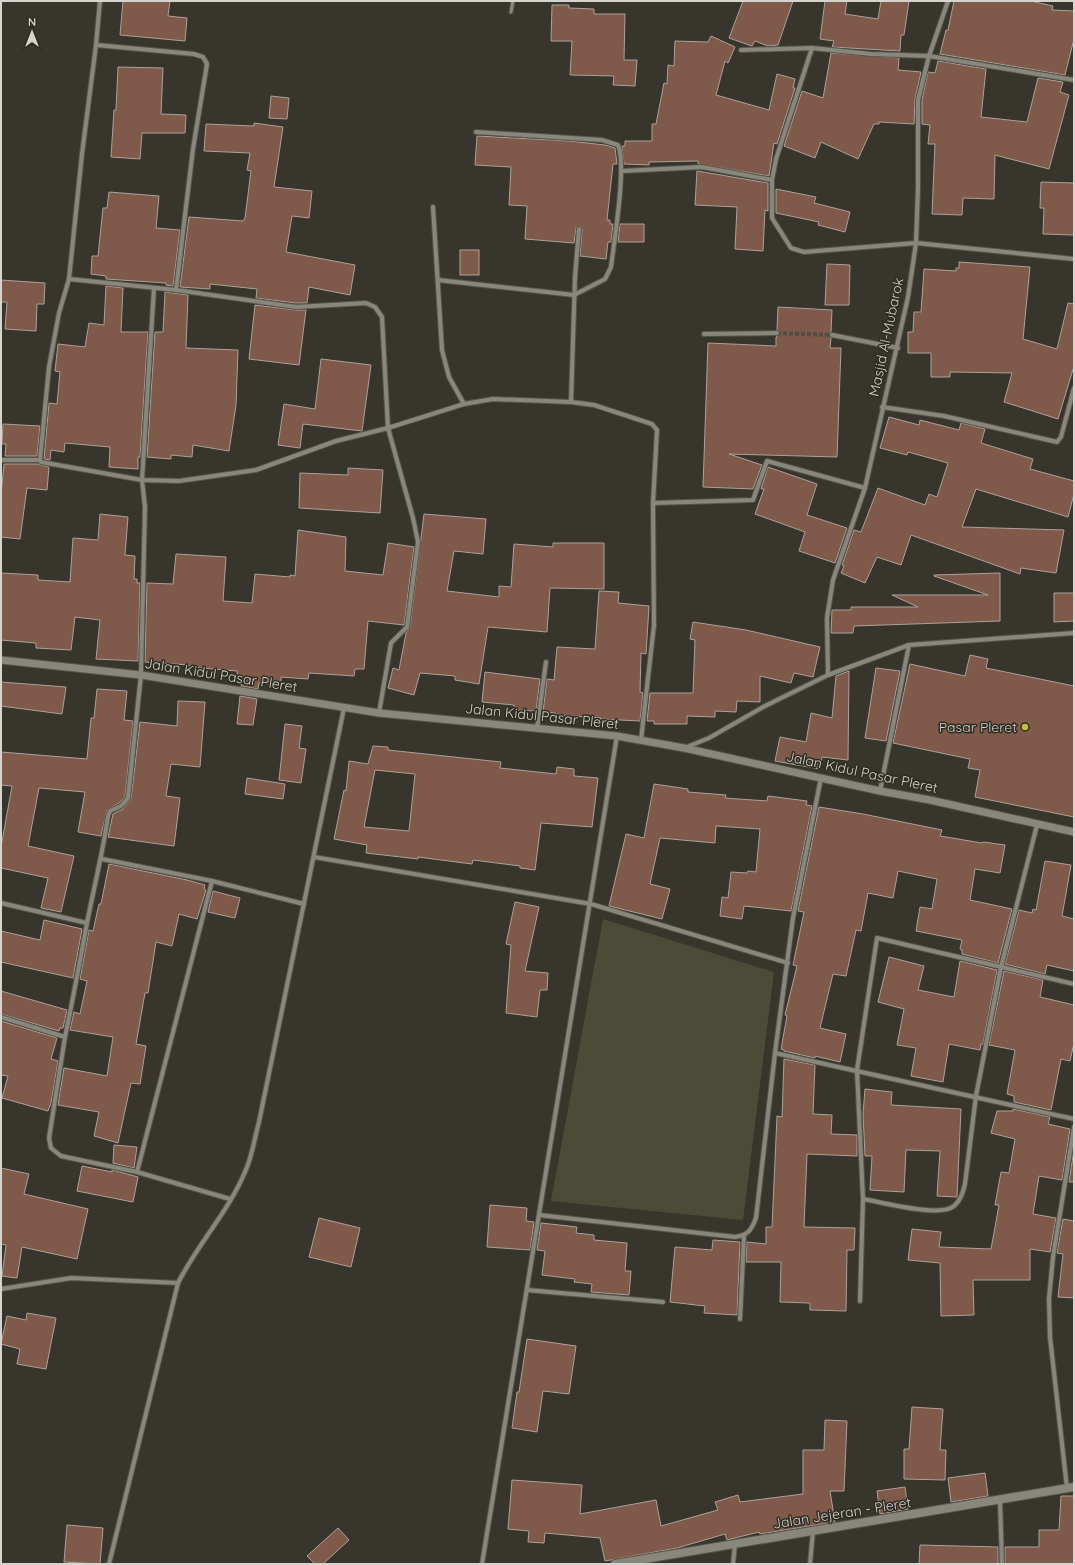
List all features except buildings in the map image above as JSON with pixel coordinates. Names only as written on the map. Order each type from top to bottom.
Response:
[{"type":"main road","name":"Jalan Jejeran - Pleret","points":[[615,1564],[1070,1488]]},
{"type":"street","points":[[40,460],[49,367],[59,313],[69,279],[100,1]]},
{"type":"street","name":"Masjid Al-Mubarok","points":[[828,675],[827,618],[833,580],[865,488],[882,406],[898,348],[916,243],[918,188],[918,100],[929,56],[948,1]]},
{"type":"street","points":[[96,45],[194,54],[203,56],[207,64],[193,149],[176,290]]},
{"type":"street","points":[[812,48],[776,159],[772,180],[772,218],[791,248],[804,252],[916,243],[1074,259]]},
{"type":"street","points":[[741,50],[812,48],[871,54],[929,56],[1074,80]]},
{"type":"street","points":[[438,280],[574,295],[605,279],[611,267],[622,171],[620,150],[618,145],[613,142],[602,140],[476,132]]},
{"type":"street","points":[[622,171],[702,167],[772,180]]},
{"type":"street","points":[[433,207],[442,350],[449,377],[464,404]]},
{"type":"street","points":[[571,402],[574,295],[579,229]]},
{"type":"street","points":[[69,279],[176,290],[296,307],[366,303],[375,307],[382,317],[388,428],[413,518],[418,542],[407,627],[391,643],[379,713]]},
{"type":"street","points":[[154,288],[142,480],[145,507],[141,675],[128,798],[121,806],[110,812],[108,816],[102,858],[87,923],[78,978],[65,1037],[49,1138],[51,1148],[61,1156],[137,1172],[230,1199]]},
{"type":"street","points":[[704,334],[778,333]]},
{"type":"street","points":[[832,335],[898,348]]},
{"type":"street","points":[[882,406],[944,416],[1058,442],[1061,437],[1074,388]]},
{"type":"street","points":[[1,460],[40,460],[41,462],[142,480],[178,481],[256,470],[336,441],[388,428],[464,404],[493,399],[571,402],[594,405],[652,424],[657,430],[653,503],[654,625],[641,740]]},
{"type":"street","points":[[653,503],[753,500],[767,462],[865,488]]},
{"type":"street","points":[[684,748],[709,738],[765,706],[828,675],[909,645],[1074,633]]},
{"type":"street","points":[[880,791],[909,645]]},
{"type":"street","name":"Jalan Kidul Pasar Pleret","points":[[1,660],[141,675],[379,713],[617,736],[684,748],[1074,832]]},
{"type":"street","points":[[537,728],[546,662]]},
{"type":"street","points":[[109,1564],[178,1283],[189,1261],[230,1199],[247,1167],[259,1122],[344,708]]},
{"type":"street","points":[[482,1564],[591,904],[617,736]]},
{"type":"street","points":[[539,1216],[734,1237],[744,1236],[751,1230],[756,1218],[775,1053],[793,918],[821,778]]},
{"type":"street","points":[[863,1199],[933,1211],[945,1210],[954,1207],[961,1198],[965,1184],[976,1096],[1001,968],[1037,825]]},
{"type":"street","points":[[314,857],[591,904],[788,963]]},
{"type":"street","points":[[102,858],[212,881],[304,904]]},
{"type":"street","points":[[137,1172],[212,881]]},
{"type":"street","points":[[1,903],[87,923]]},
{"type":"street","points":[[860,1301],[863,1199],[857,1070],[876,938],[1074,984]]},
{"type":"street","points":[[1,1018],[65,1037]]},
{"type":"street","points":[[775,1053],[976,1096],[1074,1119]]},
{"type":"street","points":[[1070,1488],[1050,1337],[1049,1299],[1053,1256],[1074,1127]]},
{"type":"street","points":[[740,1319],[744,1236]]},
{"type":"street","points":[[1,1289],[71,1278],[178,1283]]},
{"type":"street","points":[[527,1290],[663,1302]]},
{"type":"street","points":[[1000,1500],[1002,1564]]},
{"type":"street","points":[[810,1564],[813,1531]]},
{"type":"street","points":[[733,1564],[735,1544]]},
{"type":"lane","points":[[511,12],[513,1]]},
{"type":"green space","points":[[603,919],[774,972],[743,1220],[551,1201]]},
{"type":"tunnel","points":[[777,333],[832,335]]},
{"type":"place","name":"Pasar Pleret","points":[[1025,727]]}]
